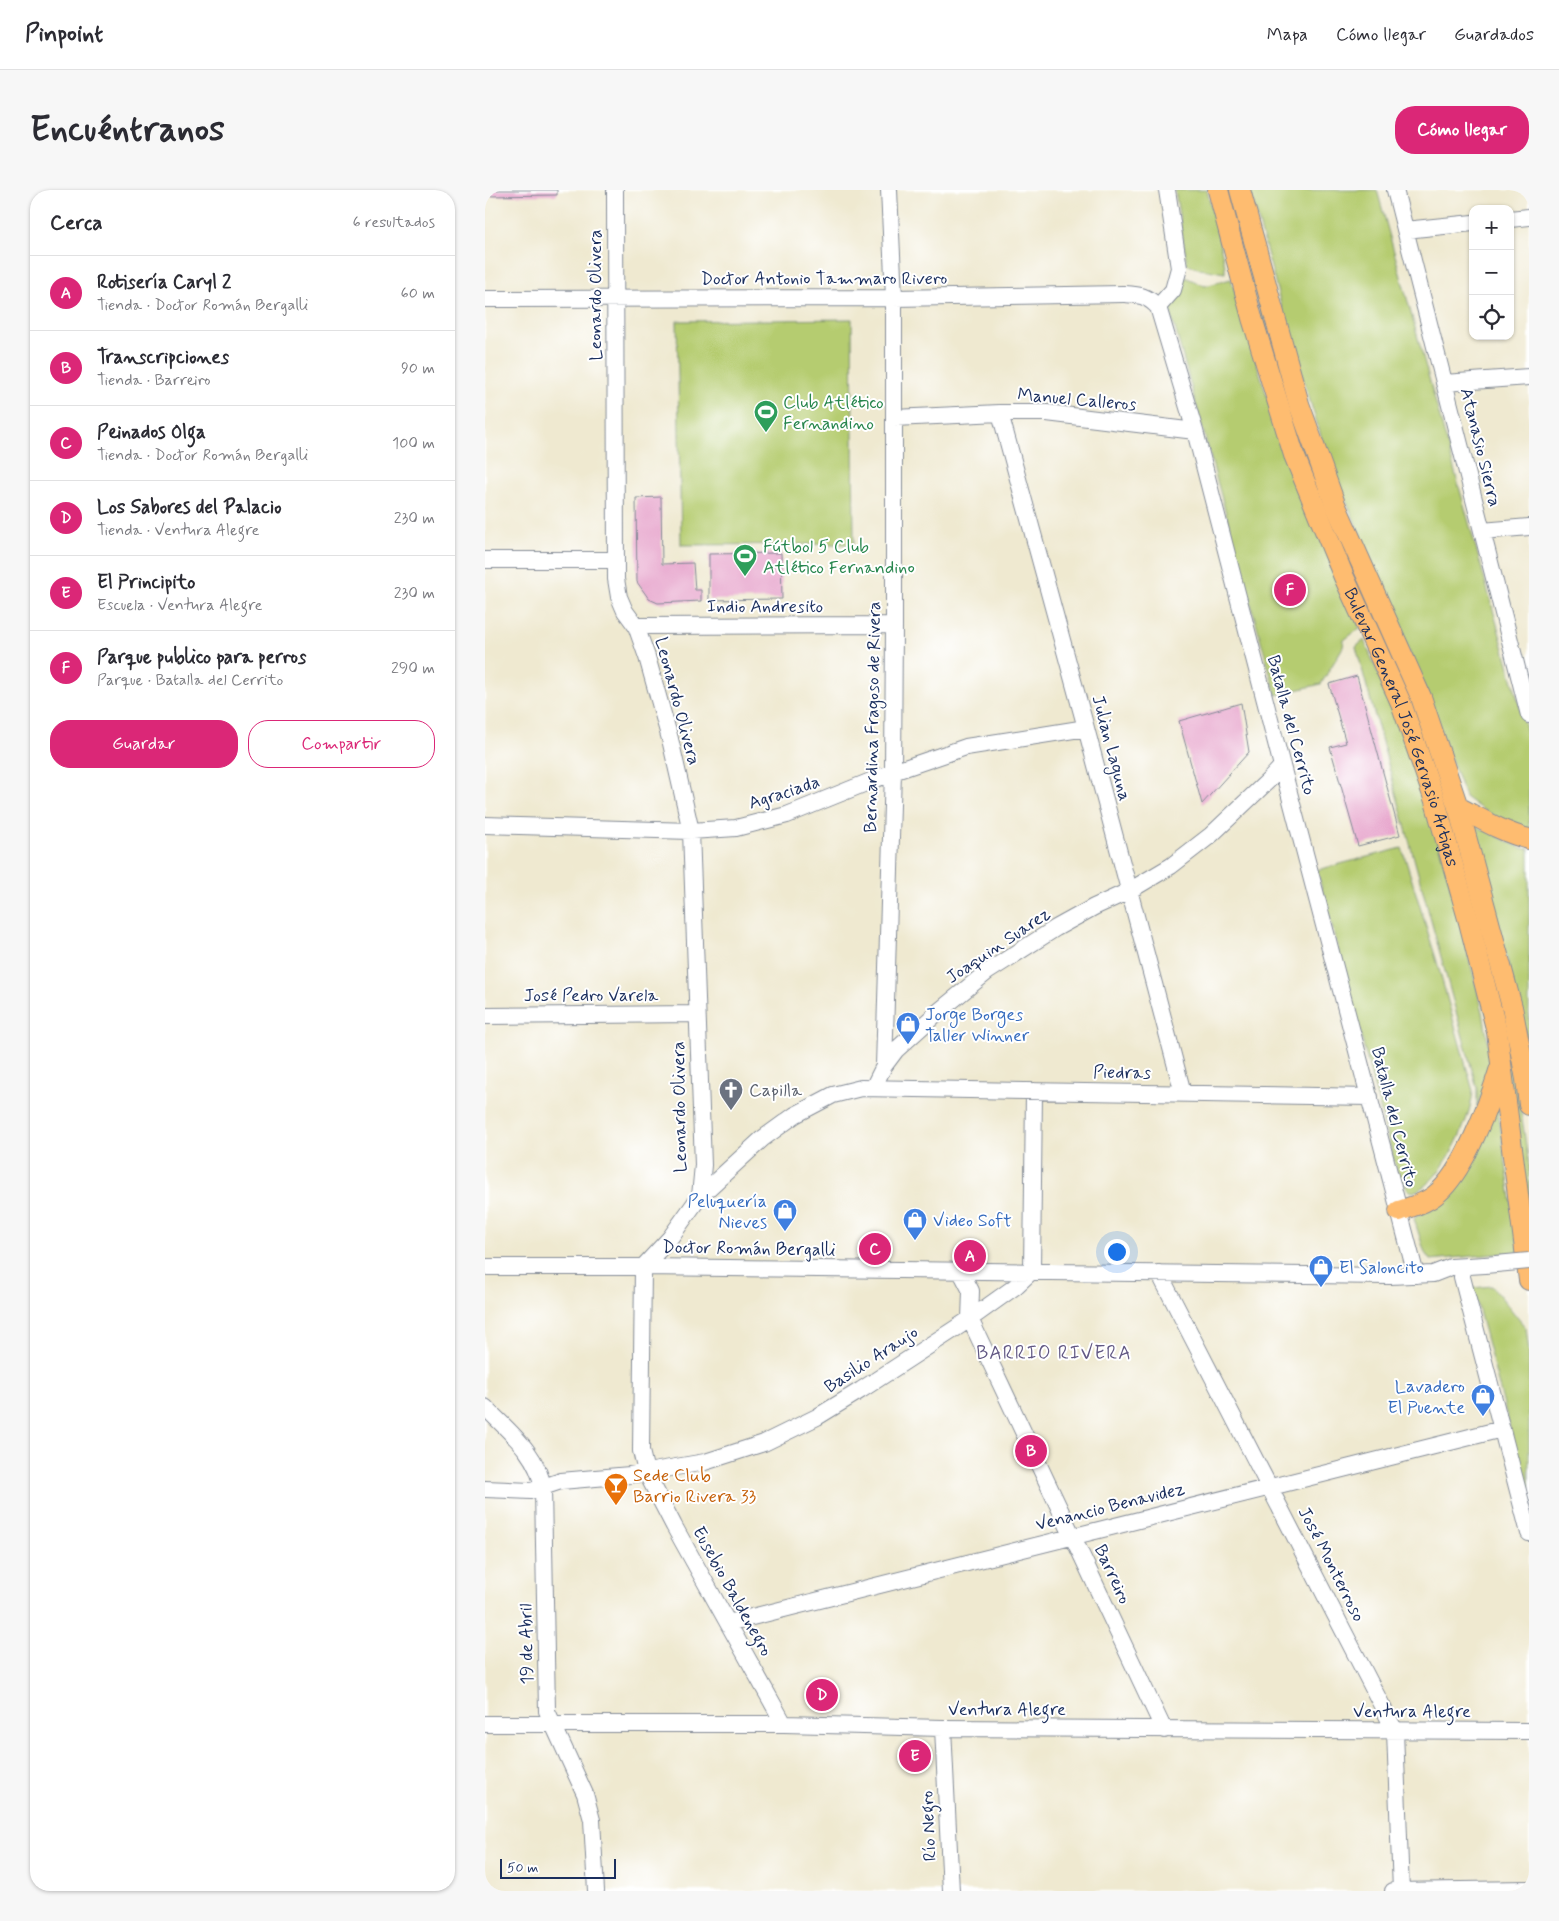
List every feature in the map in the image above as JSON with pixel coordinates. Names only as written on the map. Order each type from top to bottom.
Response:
[{"type":"main road","name":"Bulevar General José Gervasio Artigas","points":[[1218,190],[1252,318],[1294,455],[1344,577],[1401,703],[1435,801],[1494,1023],[1529,1280]]},
{"type":"main road","name":"Bulevar General José Gervasio Artigas","points":[[1240,190],[1299,404],[1338,511],[1421,697],[1458,807],[1512,1007],[1528,1075],[1529,1105]]},
{"type":"main road","points":[[1458,807],[1494,826],[1529,839]]},
{"type":"main road","points":[[1399,1211],[1433,1197],[1446,1185],[1472,1140],[1501,1064]]},
{"type":"street","name":"Leonardo Olivera","points":[[615,190],[616,579],[619,597],[643,642],[660,702],[691,831],[703,1166],[700,1196]]},
{"type":"street","name":"Bernardina Fragoso de Rivera","points":[[884,1066],[893,772],[894,625],[894,298],[889,190]]},
{"type":"street","points":[[1158,307],[1173,290],[1179,268],[1167,190]]},
{"type":"street","name":"Atanasio Sierra","points":[[1395,190],[1482,530],[1525,687],[1529,714]]},
{"type":"street","points":[[1514,219],[1529,218]]},
{"type":"street","points":[[1405,230],[1469,223]]},
{"type":"street","name":"Doctor Antonio Tammaro Rivero","points":[[485,299],[615,300],[1141,295],[1151,300],[1158,307]]},
{"type":"street","name":"Batalla del Cerrito","points":[[1158,307],[1195,431],[1417,1275]]},
{"type":"street","points":[[1444,384],[1529,377]]},
{"type":"street","name":"Manuel Calleros","points":[[894,418],[1000,413],[1047,413],[1195,431]]},
{"type":"street","name":"Julian Laguna","points":[[1000,413],[1183,1093]]},
{"type":"street","points":[[1482,530],[1529,527]]},
{"type":"street","points":[[485,560],[616,560]]},
{"type":"street","name":"Indio Andresito","points":[[636,626],[894,625]]},
{"type":"street","name":"Agraciada","points":[[485,825],[691,831],[736,828],[813,806],[893,772],[966,747],[1086,728]]},
{"type":"street","name":"Joaquin Suarez","points":[[873,1088],[884,1066],[896,1050],[938,1012],[987,972],[1056,928],[1094,907],[1129,891],[1171,866],[1211,835],[1271,779],[1282,766]]},
{"type":"street","name":"José Pedro Varela","points":[[485,1016],[697,1014]]},
{"type":"street","points":[[643,1267],[670,1238],[700,1196],[748,1152],[795,1115],[833,1095],[861,1088],[873,1088]]},
{"type":"street","name":"Piedras","points":[[873,1088],[1370,1098]]},
{"type":"street","points":[[1032,1271],[1034,1091]]},
{"type":"street","name":"Doctor Román Bergalli","points":[[485,1267],[1433,1274],[1463,1277],[1486,1269],[1529,1261]]},
{"type":"street","name":"Eusebio Baldenegro","points":[[643,1267],[641,1451],[646,1472],[784,1724]]},
{"type":"street","name":"Doctor Román Bergalli","points":[[1433,1274],[1451,1268],[1529,1270]]},
{"type":"street","name":"Barreiro","points":[[960,1270],[971,1291],[970,1319],[1164,1730]]},
{"type":"street","name":"Basilio Araujo","points":[[491,1489],[514,1491],[543,1488],[561,1481],[646,1472],[705,1462],[763,1443],[794,1429],[861,1390],[970,1319],[1016,1286],[1032,1271]]},
{"type":"street","name":"José Monterroso","points":[[1159,1273],[1271,1487],[1395,1731],[1401,1891]]},
{"type":"street","points":[[1463,1277],[1529,1533]]},
{"type":"street","name":"19 de Abril","points":[[485,1407],[530,1453],[541,1476],[543,1488],[547,1711],[585,1794],[593,1820],[596,1891]]},
{"type":"street","name":"Venancio Benavidez","points":[[728,1623],[1502,1429]]},
{"type":"street","points":[[491,1489],[513,1485],[526,1478],[533,1472],[536,1464]]},
{"type":"street","name":"Ventura Alegre","points":[[485,1724],[784,1724],[943,1728],[1529,1731]]},
{"type":"street","name":"Río Negro","points":[[943,1728],[951,1891]]},
{"type":"street","points":[[1393,1891],[1529,1889]]},
{"type":"green space","points":[[1175,190],[1207,190],[1225,273],[1200,269],[1187,264]]},
{"type":"green space","points":[[1226,190],[1229,190],[1279,371],[1306,450],[1396,660],[1437,765],[1498,983],[1515,1072],[1529,1165],[1529,1219],[1515,1110],[1375,626],[1300,450]]},
{"type":"green space","points":[[1250,190],[1377,190],[1529,740],[1529,832],[1483,810],[1465,797],[1427,694],[1327,455],[1289,334]]},
{"type":"green space","points":[[1185,277],[1205,286],[1231,279],[1280,439],[1360,628],[1344,640],[1343,647],[1321,684],[1276,695],[1170,310]]},
{"type":"green space","name":"Club Atlético Fernandino","points":[[852,319],[854,544],[681,545],[677,321]]},
{"type":"green space","points":[[1364,640],[1393,709],[1426,804],[1442,855],[1483,1012],[1491,1061],[1489,1075],[1477,1107],[1477,1088],[1356,647]]},
{"type":"green space","points":[[1473,825],[1521,848],[1529,849],[1529,1046]]},
{"type":"green space","points":[[1402,848],[1437,962],[1473,1091],[1467,1117],[1453,1149],[1434,1177],[1424,1187],[1413,1192],[1408,1190],[1402,1177],[1398,1176],[1317,870]]},
{"type":"green space","points":[[1497,1104],[1519,1252],[1430,1260],[1425,1253],[1414,1219],[1418,1215],[1432,1209],[1457,1186]]},
{"type":"green space","points":[[1492,1286],[1526,1328],[1529,1352],[1529,1500],[1473,1288]]},
{"type":"building","points":[[488,190],[557,190],[557,195],[488,196]]},
{"type":"building","points":[[661,497],[662,564],[693,563],[695,590],[701,590],[701,601],[658,603],[649,599],[637,582],[636,498]]},
{"type":"building","name":"Fútbol 5 Club Atlético Fernandino","points":[[781,553],[782,599],[709,600],[709,554]]},
{"type":"building","points":[[1357,676],[1400,835],[1358,846],[1330,747],[1346,743],[1329,684]]},
{"type":"building","points":[[1241,703],[1249,752],[1202,804],[1179,721]]},
{"type":"place","name":"Club Atlético Fernandino","points":[[766,433]]},
{"type":"place","name":"Fútbol 5 Club Atlético Fernandino","points":[[745,577]]},
{"type":"place","name":"Parque publico para perros","points":[[1290,590]]},
{"type":"place","name":"Jorge Borges Taller Winner","points":[[908,1045]]},
{"type":"place","name":"Capilla","points":[[731,1111]]},
{"type":"place","name":"Peluquería Nieves","points":[[785,1232]]},
{"type":"place","name":"Video Soft","points":[[915,1241]]},
{"type":"place","name":"Peinados Olga","points":[[875,1249]]},
{"type":"place","name":"Rotisería Caryl 2","points":[[970,1256]]},
{"type":"place","name":"El Saloncito","points":[[1321,1288]]},
{"type":"place","name":"Lavadero El Puente","points":[[1483,1417]]},
{"type":"place","name":"Transcripciones","points":[[1031,1451]]},
{"type":"place","name":"Sede Club Barrio Rivera 33","points":[[616,1506]]},
{"type":"place","name":"Los Sabores del Palacio","points":[[822,1695]]},
{"type":"place","name":"El Principito","points":[[915,1756]]},
{"type":"district","name":"BARRIO RIVERA","points":[[1054,1352]]}]
